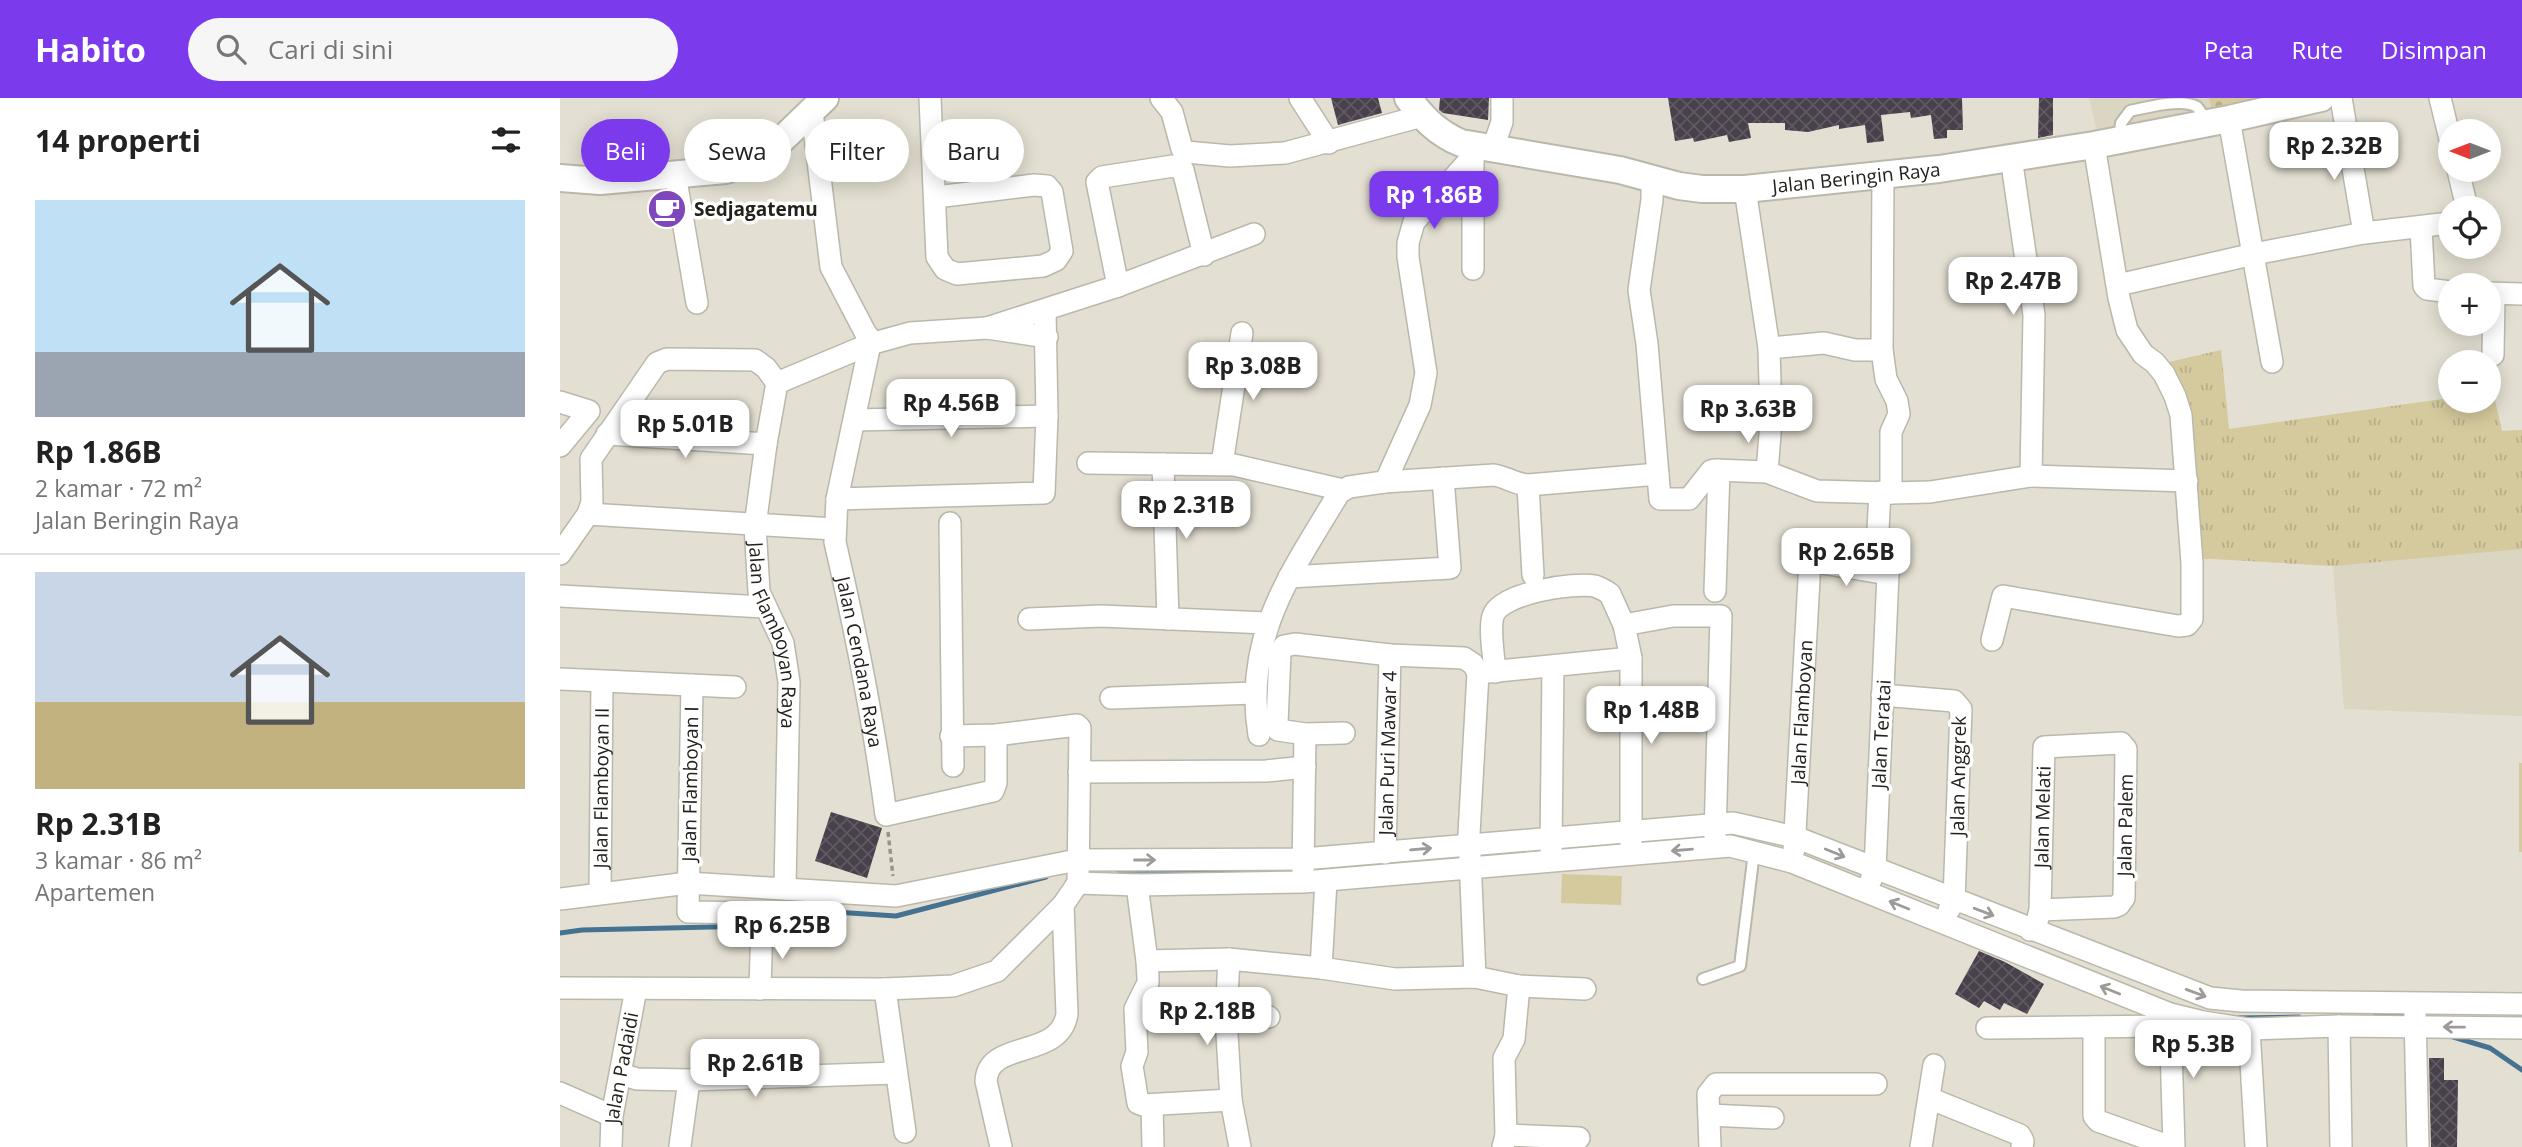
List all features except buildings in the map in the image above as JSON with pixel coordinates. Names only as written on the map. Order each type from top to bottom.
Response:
[{"type":"street","points":[[930,98],[937,257],[945,269],[957,274],[1043,266],[1056,260],[1062,251],[1052,192],[1047,186],[1034,185],[936,197]]},
{"type":"street","points":[[1161,98],[1172,112],[1181,145],[1186,152],[1230,156],[1284,153],[1329,142],[1415,107]]},
{"type":"street","points":[[1300,98],[1329,142]]},
{"type":"street","points":[[1384,482],[1420,405],[1426,373],[1410,275],[1410,232],[1422,211],[1482,150],[1502,122],[1503,98]]},
{"type":"street","name":"Jalan Beringin Raya","points":[[1415,107],[1447,137],[1482,150],[1620,170],[1702,189],[1745,189],[1883,175],[2106,142],[2218,121],[2318,98]]},
{"type":"street","points":[[2342,98],[2364,233]]},
{"type":"street","points":[[2440,98],[2445,119]]},
{"type":"street","points":[[560,178],[600,181],[726,170],[765,156],[819,105]]},
{"type":"street","points":[[819,105],[831,267],[872,344]]},
{"type":"street","points":[[2218,121],[2254,254],[2272,362]]},
{"type":"street","points":[[1992,640],[2003,596],[2178,626],[2187,625],[2192,619],[2187,481],[2181,415],[2164,374],[2143,354],[2127,330],[2118,285],[2106,142]]},
{"type":"street","points":[[1473,269],[1482,150]]},
{"type":"street","points":[[2011,157],[2034,315],[2031,476]]},
{"type":"street","points":[[1118,286],[1097,182],[1101,177],[1173,166],[1184,170],[1204,255]]},
{"type":"street","points":[[675,174],[697,303]]},
{"type":"street","points":[[1877,548],[1886,493],[1891,432],[1899,414],[1897,401],[1886,379],[1882,350],[1883,175]]},
{"type":"street","points":[[1652,179],[1652,200],[1639,290],[1647,344],[1660,499],[1685,499],[1692,496],[1711,471],[1719,470],[1767,471],[1817,491],[1886,493],[1930,492],[2031,476],[2187,481]]},
{"type":"street","points":[[1745,189],[1769,348],[1771,421],[1767,471]]},
{"type":"street","points":[[2118,285],[2254,254],[2364,233],[2438,225]]},
{"type":"street","points":[[2421,227],[2425,288],[2438,290]]},
{"type":"street","points":[[987,328],[1118,286],[1254,234]]},
{"type":"street","points":[[2501,294],[2522,294]]},
{"type":"street","points":[[837,499],[1044,493],[1047,416],[1045,311]]},
{"type":"street","points":[[560,554],[588,514],[592,502],[591,459],[662,360],[755,360],[766,368],[777,383],[872,344],[910,333],[987,328],[1047,337]]},
{"type":"street","points":[[1222,464],[1242,333]]},
{"type":"street","points":[[1769,348],[1824,343],[1855,350],[1882,350]]},
{"type":"street","name":"Jalan Cendana Raya","points":[[872,344],[837,499],[834,529],[856,631],[886,815]]},
{"type":"street","name":"Jalan Flamboyan Raya","points":[[777,383],[755,526],[759,592],[783,643],[789,682],[785,890]]},
{"type":"street","points":[[560,402],[589,411],[560,446]]},
{"type":"street","points":[[854,420],[1047,416]]},
{"type":"street","points":[[607,434],[766,444]]},
{"type":"street","points":[[1088,463],[1234,465],[1343,489],[1384,482],[1494,475],[1528,485],[1658,474]]},
{"type":"street","points":[[1163,464],[1168,619]]},
{"type":"street","points":[[1715,591],[1719,470]]},
{"type":"street","points":[[1289,577],[1450,568],[1443,478]]},
{"type":"street","points":[[1528,485],[1533,575]]},
{"type":"street","points":[[1264,728],[1255,693],[1262,639],[1267,623],[1289,577],[1343,489]]},
{"type":"street","points":[[588,514],[834,529]]},
{"type":"street","points":[[950,523],[953,766]]},
{"type":"street","name":"Jalan Flamboyan","points":[[1792,862],[1810,561],[1888,574]]},
{"type":"street","name":"Jalan Teratai","points":[[1866,891],[1875,869],[1888,574]]},
{"type":"street","points":[[1475,977],[1470,856],[1493,617],[1504,602],[1535,591],[1592,586],[1610,594],[1624,625],[1631,657],[1631,842]]},
{"type":"street","points":[[560,596],[765,607]]},
{"type":"street","points":[[1029,619],[1101,616],[1267,623]]},
{"type":"street","points":[[1624,625],[1673,616],[1721,616],[1715,835]]},
{"type":"street","points":[[1264,728],[1280,653],[1284,646],[1295,644],[1390,655],[1464,658],[1487,672],[1631,657]]},
{"type":"street","name":"Jalan Puri Mawar 4","points":[[1385,853],[1390,655]]},
{"type":"street","points":[[1551,849],[1553,666]]},
{"type":"street","points":[[560,679],[735,687]]},
{"type":"street","name":"Jalan Flamboyan II","points":[[600,893],[602,682]]},
{"type":"street","name":"Jalan Flamboyan I","points":[[692,685],[688,912],[756,912],[761,927],[761,989]]},
{"type":"street","points":[[1111,698],[1255,693]]},
{"type":"street","name":"Jalan Anggrek","points":[[1882,695],[1954,701],[1961,709],[1954,901],[1943,922]]},
{"type":"street","points":[[560,988],[885,989],[953,986],[997,971],[1063,905],[1078,872],[1080,728],[1077,725],[996,735],[951,736]]},
{"type":"street","points":[[1264,728],[1285,733],[1344,733]]},
{"type":"street","points":[[1303,871],[1306,734]]},
{"type":"street","points":[[886,815],[993,791],[996,783],[996,735]]},
{"type":"street","name":"Jalan Melati","points":[[2030,930],[2037,922],[2040,910],[2044,747],[2121,743],[2126,748]]},
{"type":"street","name":"Jalan Palem","points":[[2040,910],[2114,907],[2124,898],[2126,748]]},
{"type":"street","points":[[1079,772],[1266,771],[1305,767]]},
{"type":"street","points":[[560,899],[688,883],[896,896],[1078,872],[1303,871],[1326,881],[1470,856],[1715,835],[1743,824],[1795,837],[1954,901],[2220,1000],[2415,1015],[2522,1028]]},
{"type":"street","points":[[1715,835],[1730,846],[1792,862],[2166,1016],[2249,1029],[2339,1026],[2522,1004]]},
{"type":"street","points":[[1078,872],[1137,885],[1303,871],[1385,853],[1470,856]]},
{"type":"street","points":[[1321,968],[1326,881]]},
{"type":"street","points":[[1137,885],[1148,983],[1135,1009],[1137,1052],[1132,1066],[1145,1104],[1153,1147]]},
{"type":"street","points":[[1001,1147],[986,1071],[993,1062],[1056,1036],[1065,1027],[1067,1014],[1063,905]]},
{"type":"street","points":[[1147,961],[1229,959],[1395,979],[1475,977],[1519,986],[1585,989]]},
{"type":"street","points":[[1229,959],[1226,1018],[1231,1100],[1240,1147]]},
{"type":"street","points":[[2094,1027],[2094,1116],[2098,1121],[2173,1147],[2166,982]]},
{"type":"street","points":[[1519,986],[1514,1039],[1504,1058],[1504,1141],[1579,1138]]},
{"type":"street","name":"Jalan Padaidi","points":[[611,1147],[612,1116],[636,989]]},
{"type":"street","points":[[885,989],[905,1132]]},
{"type":"street","points":[[2415,1015],[2418,1147]]},
{"type":"street","points":[[1987,1028],[2094,1027],[2166,1016]]},
{"type":"street","points":[[1226,1018],[1269,1017]]},
{"type":"street","points":[[2339,1026],[2341,1147]]},
{"type":"street","points":[[2249,1029],[2256,1147]]},
{"type":"street","points":[[1921,1147],[1934,1065]]},
{"type":"street","points":[[621,1074],[637,1079],[689,1080],[895,1073]]},
{"type":"street","points":[[680,1146],[689,1080]]},
{"type":"street","points":[[1710,1147],[1708,1094],[1716,1084],[1876,1084]]},
{"type":"street","points":[[560,1093],[612,1116]]},
{"type":"street","points":[[1929,1098],[2004,1138],[2020,1135],[2022,1147]]},
{"type":"street","points":[[1145,1104],[1231,1100]]},
{"type":"street","points":[[1709,1115],[1773,1118]]},
{"type":"lane","points":[[1703,979],[1740,966],[1754,852]]},
{"type":"path","points":[[886,815],[896,896]]},
{"type":"shaded area","points":[[2089,98],[2209,98],[2211,107],[2097,131]]},
{"type":"shaded area","points":[[2221,350],[2229,429],[2438,400],[2438,413],[2498,413],[2502,431],[2522,430],[2522,716],[2344,709],[2333,566],[2196,558]]},
{"type":"green space","points":[[2209,98],[2262,98],[2211,107]]},
{"type":"green space","points":[[2221,350],[2229,429],[2438,400],[2438,413],[2498,413],[2502,431],[2522,430],[2522,549],[2333,566],[2196,558],[2185,423],[2160,364]]},
{"type":"green space","points":[[2519,763],[2522,763],[2522,852],[2519,852]]},
{"type":"green space","points":[[1562,874],[1622,876],[1621,905],[1561,903]]},
{"type":"waterway","points":[[1635,842],[1709,836]]},
{"type":"waterway","points":[[1555,850],[1625,843]]},
{"type":"waterway","points":[[1503,855],[1545,851]]},
{"type":"waterway","points":[[1307,870],[1399,863]]},
{"type":"waterway","points":[[1118,870],[1297,871]]},
{"type":"waterway","points":[[760,907],[896,916],[1046,877]]},
{"type":"waterway","points":[[560,933],[582,930],[755,926]]},
{"type":"waterway","points":[[765,927],[787,927]]},
{"type":"waterway","points":[[2375,1016],[2411,1016]]},
{"type":"waterway","points":[[2238,1018],[2299,1017]]},
{"type":"waterway","points":[[2450,1036],[2490,1048],[2522,1070]]},
{"type":"place","name":"Sedjagatemu","points":[[667,209]]}]
